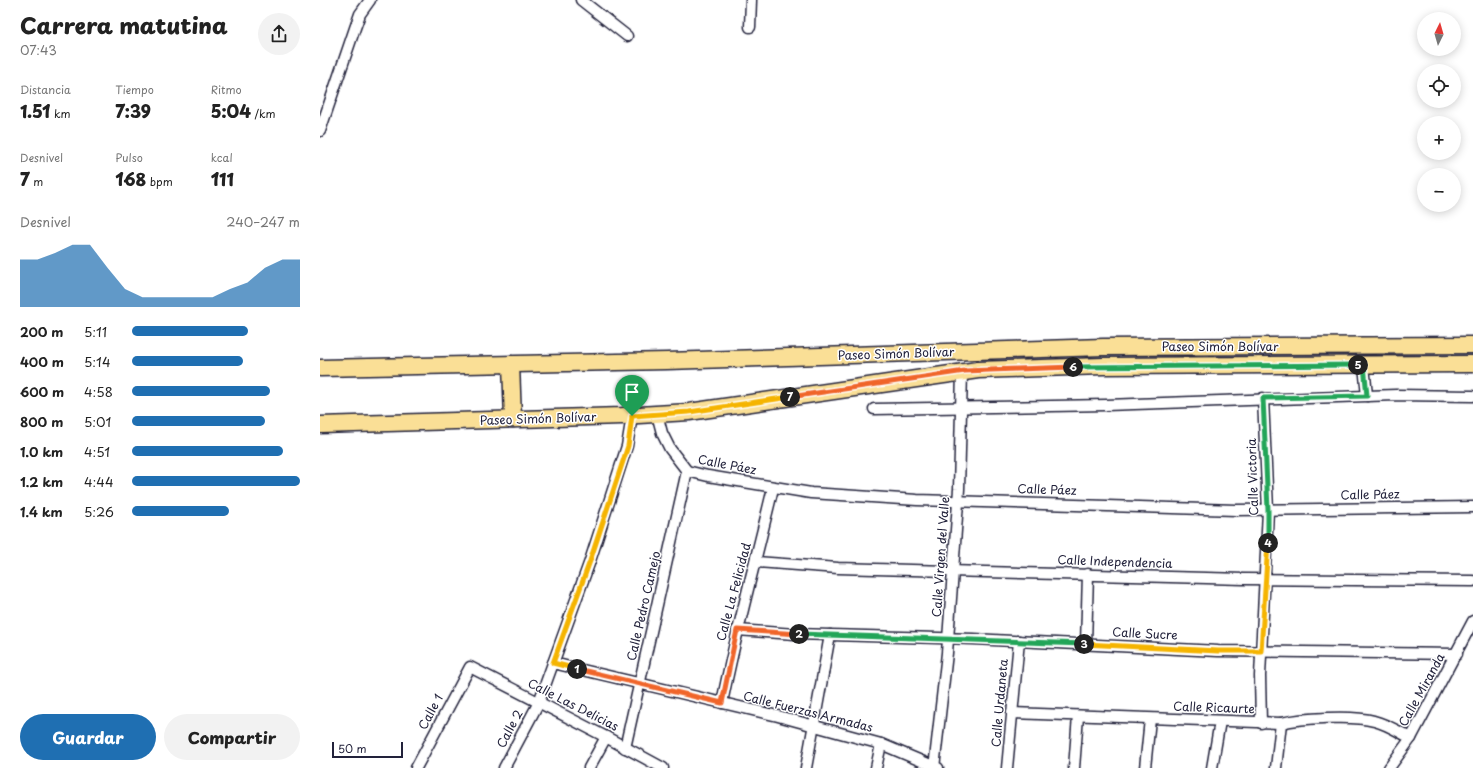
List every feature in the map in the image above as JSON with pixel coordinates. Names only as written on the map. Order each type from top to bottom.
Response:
[{"type":"main road","name":"Paseo Simón Bolívar","points":[[320,368],[1103,347],[1473,345]]},
{"type":"main road","points":[[511,364],[513,419]]},
{"type":"main road","name":"Paseo Simón Bolívar","points":[[320,425],[657,414],[724,408],[962,372],[1103,366],[1473,364]]},
{"type":"street","points":[[320,131],[354,28],[370,0]]},
{"type":"street","points":[[581,0],[627,36]]},
{"type":"street","points":[[750,28],[751,0]]},
{"type":"street","points":[[1364,365],[1367,396]]},
{"type":"street","name":"Calle Virgen del Valle","points":[[936,768],[948,638],[958,501],[962,372]]},
{"type":"street","points":[[874,409],[1106,405],[1263,398],[1473,396]]},
{"type":"street","name":"Calle Victoria","points":[[1261,723],[1261,651],[1266,579],[1268,510],[1263,398]]},
{"type":"street","name":"Calle Páez","points":[[657,414],[662,433],[670,449],[687,471],[811,494],[958,501],[1268,510],[1473,507]]},
{"type":"street","name":"Calle 2","points":[[504,768],[539,702],[590,561],[628,446],[632,416]]},
{"type":"street","name":"Calle Pedro Camejo","points":[[625,748],[687,471]]},
{"type":"street","name":"Calle La Felicidad","points":[[722,703],[737,630],[756,562],[773,488]]},
{"type":"street","name":"Calle Independencia","points":[[756,562],[838,568],[1266,579],[1473,581]]},
{"type":"street","points":[[1086,644],[1088,574]]},
{"type":"street","name":"Calle Miranda","points":[[1389,768],[1411,738],[1473,622]]},
{"type":"street","name":"Calle Sucre","points":[[737,630],[830,635],[1019,641],[1218,651],[1456,654]]},
{"type":"street","points":[[806,768],[815,726],[830,635]]},
{"type":"street","name":"Calle Urdaneta","points":[[1007,768],[1019,641]]},
{"type":"street","name":"Calle Fuerzas Armadas","points":[[553,663],[722,703],[881,744],[936,768]]},
{"type":"street","name":"Calle Las Delicias","points":[[470,668],[606,737],[625,748],[645,764],[663,768]]},
{"type":"street","name":"Calle 1","points":[[416,768],[470,668]]},
{"type":"street","name":"Calle Ricaurte","points":[[1012,713],[1261,723],[1281,723],[1304,719],[1373,720],[1411,738]]},
{"type":"street","points":[[1074,768],[1078,716]]},
{"type":"street","points":[[1145,768],[1150,719]]},
{"type":"street","points":[[1212,768],[1220,721]]},
{"type":"street","points":[[1278,768],[1281,723]]},
{"type":"street","points":[[589,768],[606,737]]},
{"type":"street","points":[[876,768],[881,744]]},
{"type":"route","points":[[1364,365],[1367,396],[1263,398],[1268,510],[1268,554],[1261,651],[1218,651],[974,639],[795,634],[737,630],[722,703],[553,663],[590,561],[628,446],[632,416],[724,408],[945,374],[978,370],[1027,368],[1103,366],[1364,365]]}]
